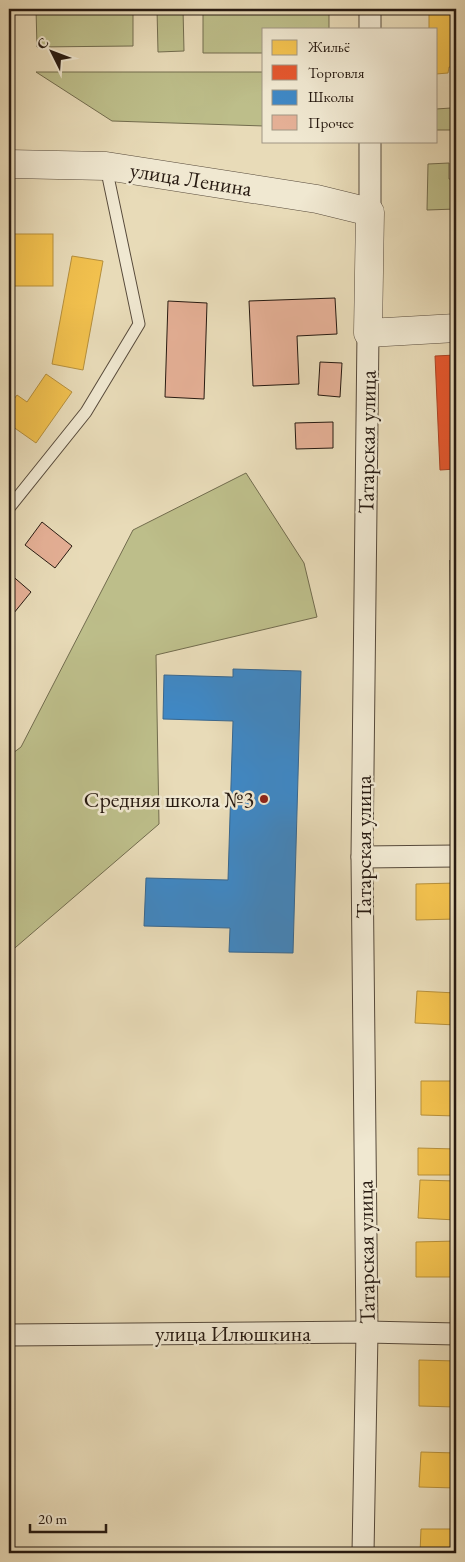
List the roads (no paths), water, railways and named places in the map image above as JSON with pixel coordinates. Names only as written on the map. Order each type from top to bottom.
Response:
[{"type":"street","points":[[370,9],[370,28]]},
{"type":"street","name":"Татарская улица","points":[[363,1553],[367,1332],[362,857],[370,142]]},
{"type":"street","name":"улица Ленина","points":[[9,164],[106,166],[317,199],[370,212]]},
{"type":"street","points":[[368,334],[456,328]]},
{"type":"street","points":[[362,857],[456,856]]},
{"type":"street","name":"улица Илюшкина","points":[[9,1335],[367,1332],[456,1334]]},
{"type":"lane","points":[[9,508],[86,412],[138,324],[106,166]]},
{"type":"place","name":"Средняя школа №3","points":[[264,799]]}]
